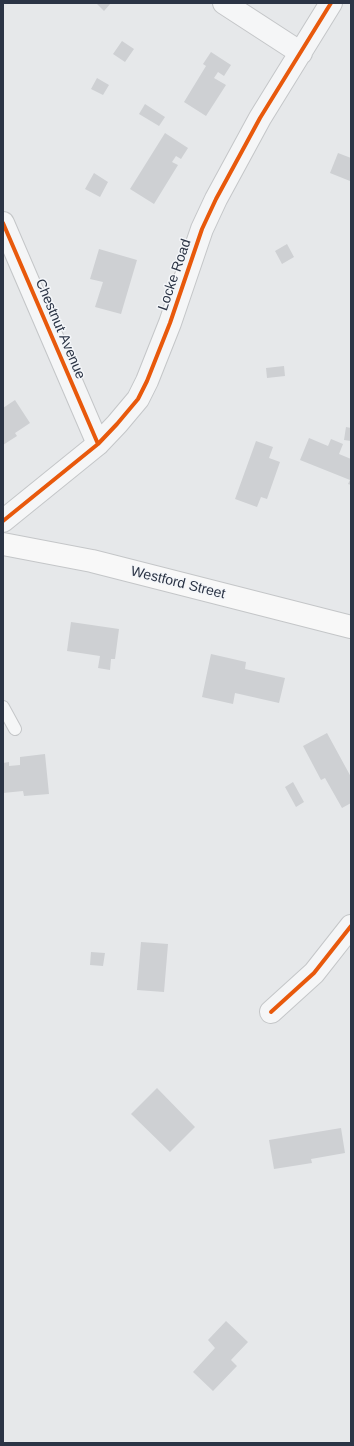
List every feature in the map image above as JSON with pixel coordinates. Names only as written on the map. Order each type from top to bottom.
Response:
[{"type":"main road","name":"Westford Street","points":[[3,544],[92,562],[351,627]]},
{"type":"street","points":[[224,3],[301,53]]},
{"type":"street","name":"Locke Road","points":[[3,521],[98,444],[138,399],[147,381],[170,323],[202,229],[216,199],[260,118],[331,3]]},
{"type":"street","name":"Chestnut Avenue","points":[[3,223],[98,444]]},
{"type":"street","points":[[271,1012],[314,973],[351,926]]},
{"type":"lane","points":[[3,707],[15,728]]},
{"type":"building","points":[[96,3],[111,3],[104,11]]},
{"type":"building","points":[[122,41],[134,49],[125,62],[113,54]]},
{"type":"building","points":[[211,52],[231,65],[224,76],[218,72],[214,78],[226,85],[206,116],[184,102],[206,66],[203,64]]},
{"type":"building","points":[[97,78],[109,85],[103,95],[91,89]]},
{"type":"building","points":[[145,104],[165,117],[159,126],[139,114]]},
{"type":"building","points":[[165,133],[188,148],[181,159],[176,156],[172,162],[178,165],[154,204],[130,189]]},
{"type":"building","points":[[338,153],[351,158],[350,181],[330,173]]},
{"type":"building","points":[[94,173],[108,182],[100,197],[85,189]]},
{"type":"building","points":[[287,244],[294,257],[282,264],[275,251]]},
{"type":"building","points":[[99,249],[137,260],[121,314],[95,307],[103,282],[90,279]]},
{"type":"building","points":[[284,366],[285,376],[267,378],[266,368]]},
{"type":"building","points":[[15,400],[30,423],[15,433],[17,436],[3,445],[3,408]]},
{"type":"building","points":[[346,427],[351,428],[351,441],[344,440]]},
{"type":"building","points":[[309,438],[328,446],[331,439],[343,444],[339,454],[351,459],[351,485],[348,484],[350,480],[300,460]]},
{"type":"building","points":[[256,441],[273,447],[269,458],[280,462],[267,499],[261,497],[257,507],[235,499]]},
{"type":"building","points":[[71,622],[119,629],[115,659],[111,659],[110,670],[98,668],[100,656],[67,651]]},
{"type":"building","points":[[211,654],[246,662],[245,669],[285,678],[279,703],[235,693],[233,704],[202,697]]},
{"type":"building","points":[[327,733],[351,777],[351,803],[342,808],[325,778],[321,780],[303,746]]},
{"type":"building","points":[[45,754],[49,794],[24,796],[23,791],[3,793],[3,763],[9,762],[9,766],[20,765],[20,757]]},
{"type":"building","points":[[293,782],[304,802],[296,807],[285,787]]},
{"type":"building","points":[[141,942],[168,944],[164,992],[137,990]]},
{"type":"building","points":[[91,952],[105,953],[103,966],[90,965]]},
{"type":"building","points":[[157,1088],[195,1127],[170,1152],[131,1114]]},
{"type":"building","points":[[341,1128],[345,1153],[311,1159],[312,1163],[274,1169],[269,1140]]},
{"type":"building","points":[[226,1321],[248,1342],[231,1360],[237,1366],[213,1391],[193,1372],[215,1348],[208,1340]]},
{"type":"cycle path","points":[[3,521],[98,444],[138,399],[147,381],[170,323],[202,229],[216,199],[260,118],[331,3]]},
{"type":"cycle path","points":[[3,223],[98,444]]},
{"type":"cycle path","points":[[271,1012],[314,973],[351,926]]}]
